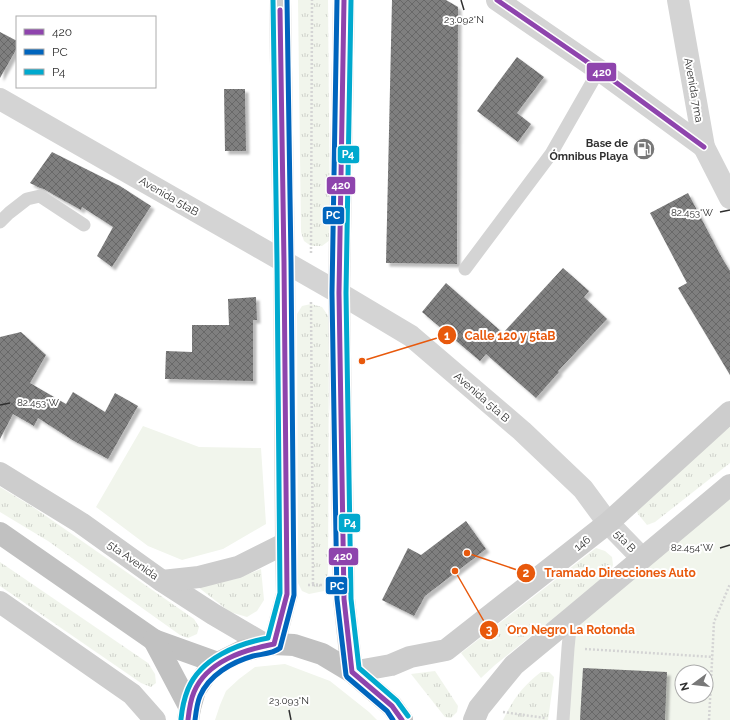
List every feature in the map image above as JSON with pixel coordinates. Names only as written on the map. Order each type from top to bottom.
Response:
[{"type":"highway","points":[[0,533],[154,640],[218,663]]},
{"type":"highway","points":[[154,640],[189,714]]},
{"type":"highway","points":[[189,714],[195,690],[206,674],[218,663],[242,651],[270,644],[294,645],[322,654],[352,672],[392,706],[402,720]]},
{"type":"main road","points":[[270,644],[287,594],[280,0]]},
{"type":"main road","points":[[344,0],[338,293],[344,599],[352,672]]},
{"type":"main road","name":"146","points":[[352,672],[391,665],[410,657],[446,650],[608,523],[730,412]]},
{"type":"main road","name":"5ta Avenida","points":[[0,473],[81,523],[213,614],[270,644]]},
{"type":"main road","points":[[476,714],[514,665],[730,485]]},
{"type":"main road","points":[[162,580],[199,577],[238,567],[286,543]]},
{"type":"main road","points":[[0,602],[132,694],[155,720]]},
{"type":"street","points":[[497,0],[599,70],[704,147]]},
{"type":"street","name":"Avenida 7ma","points":[[678,0],[704,147],[730,198]]},
{"type":"street","name":"Avenida 5taB","points":[[0,100],[338,293]]},
{"type":"street","name":"Avenida 5ta B","points":[[338,293],[411,336],[522,432],[582,489],[608,523]]},
{"type":"street","name":"5ta B","points":[[608,523],[642,558]]},
{"type":"lane","points":[[465,269],[551,154],[599,70]]},
{"type":"lane","points":[[0,222],[27,199],[40,196],[84,225]]},
{"type":"lane","points":[[563,720],[571,618]]},
{"type":"path","points":[[312,0],[311,278],[313,585]]},
{"type":"path","points":[[709,720],[714,622],[730,584]]},
{"type":"path","points":[[287,586],[344,585]]},
{"type":"path","points":[[568,648],[713,657]]},
{"type":"path","points":[[476,714],[550,719]]},
{"type":"green space","points":[[298,0],[328,0],[330,240],[322,246],[311,246],[304,241],[301,232]]},
{"type":"green space","points":[[311,304],[322,307],[329,317],[328,580],[324,591],[309,594],[302,591],[298,583],[297,314],[302,306]]},
{"type":"green space","points":[[143,426],[199,447],[261,448],[266,524],[223,549],[182,560],[148,546],[96,507]]},
{"type":"green space","points":[[730,427],[730,463],[655,522],[647,525],[638,514],[634,505],[643,492]]},
{"type":"green space","points":[[730,485],[730,720],[563,720],[571,618]]},
{"type":"green space","points":[[0,487],[33,507],[194,619],[199,627],[197,634],[188,638],[180,635],[48,541],[0,512]]},
{"type":"green space","points":[[596,548],[605,551],[612,557],[613,565],[609,574],[495,665],[481,678],[461,653]]},
{"type":"green space","points":[[0,562],[148,663],[155,674],[156,683],[151,687],[141,683],[0,586]]},
{"type":"green space","points":[[261,569],[264,600],[257,611],[247,617],[230,612],[198,587],[235,579]]},
{"type":"green space","points":[[285,664],[330,681],[377,720],[215,720],[226,691],[239,679],[255,667]]},
{"type":"green space","points":[[435,671],[458,706],[457,712],[451,718],[445,717],[411,674]]},
{"type":"green space","points":[[541,672],[549,672],[554,677],[548,720],[503,720],[510,706],[519,694],[528,683]]},
{"type":"building","points":[[392,0],[446,0],[458,7],[457,264],[386,263]]},
{"type":"building","points":[[0,32],[16,40],[16,50],[0,78]]},
{"type":"building","points":[[517,57],[544,77],[517,113],[531,124],[518,142],[477,111]]},
{"type":"building","points":[[224,89],[245,89],[246,151],[225,151]]},
{"type":"building","points":[[52,152],[120,186],[151,206],[112,267],[97,256],[113,227],[82,207],[81,210],[44,189],[30,183]]},
{"type":"building","points":[[688,193],[730,271],[730,375],[678,288],[687,283],[650,213]]},
{"type":"building","points":[[563,268],[589,291],[584,297],[607,319],[558,371],[559,372],[536,398],[486,354],[480,361],[422,312],[446,283],[503,333]]},
{"type":"building","points":[[256,297],[257,320],[253,320],[253,381],[165,379],[166,351],[192,352],[192,325],[229,325],[228,299]]},
{"type":"building","points":[[21,332],[46,355],[30,383],[66,404],[73,392],[105,412],[115,393],[138,406],[108,459],[74,441],[38,418],[34,426],[13,414],[0,439],[0,337]]},
{"type":"building","points":[[466,521],[486,549],[425,596],[414,616],[382,600],[408,548],[421,555]]},
{"type":"building","points":[[583,668],[667,672],[665,720],[580,720]]},
{"type":"transit line","name":"P4","points":[[181,719],[185,696],[194,678],[202,669],[221,654],[244,644],[268,638],[280,593],[273,0]]},
{"type":"transit line","name":"PC","points":[[195,720],[197,705],[204,688],[222,670],[237,662],[253,656],[270,653],[280,648],[294,595],[287,0]]},
{"type":"transit line","name":"PC","points":[[337,0],[332,293],[337,599],[346,675],[387,711],[393,720]]},
{"type":"transit line","name":"420","points":[[344,0],[339,293],[344,599],[352,672],[392,706],[402,720]]},
{"type":"transit line","name":"P4","points":[[351,0],[346,293],[351,599],[359,668],[397,701],[408,716]]},
{"type":"transit line","name":"420","points":[[497,0],[599,70],[704,147]]},
{"type":"transit line","name":"420","points":[[188,720],[194,692],[200,681],[208,672],[217,665],[239,654],[274,644],[287,594],[280,10]]},
{"type":"place","name":"Base de Ómnibus Playa","points":[[644,149]]},
{"type":"place","name":"Calle 120 y 5taB","points":[[362,361]]},
{"type":"place","name":"Tramado Direcciones Auto","points":[[467,553]]},
{"type":"place","name":"Oro Negro La Rotonda","points":[[455,571]]}]
